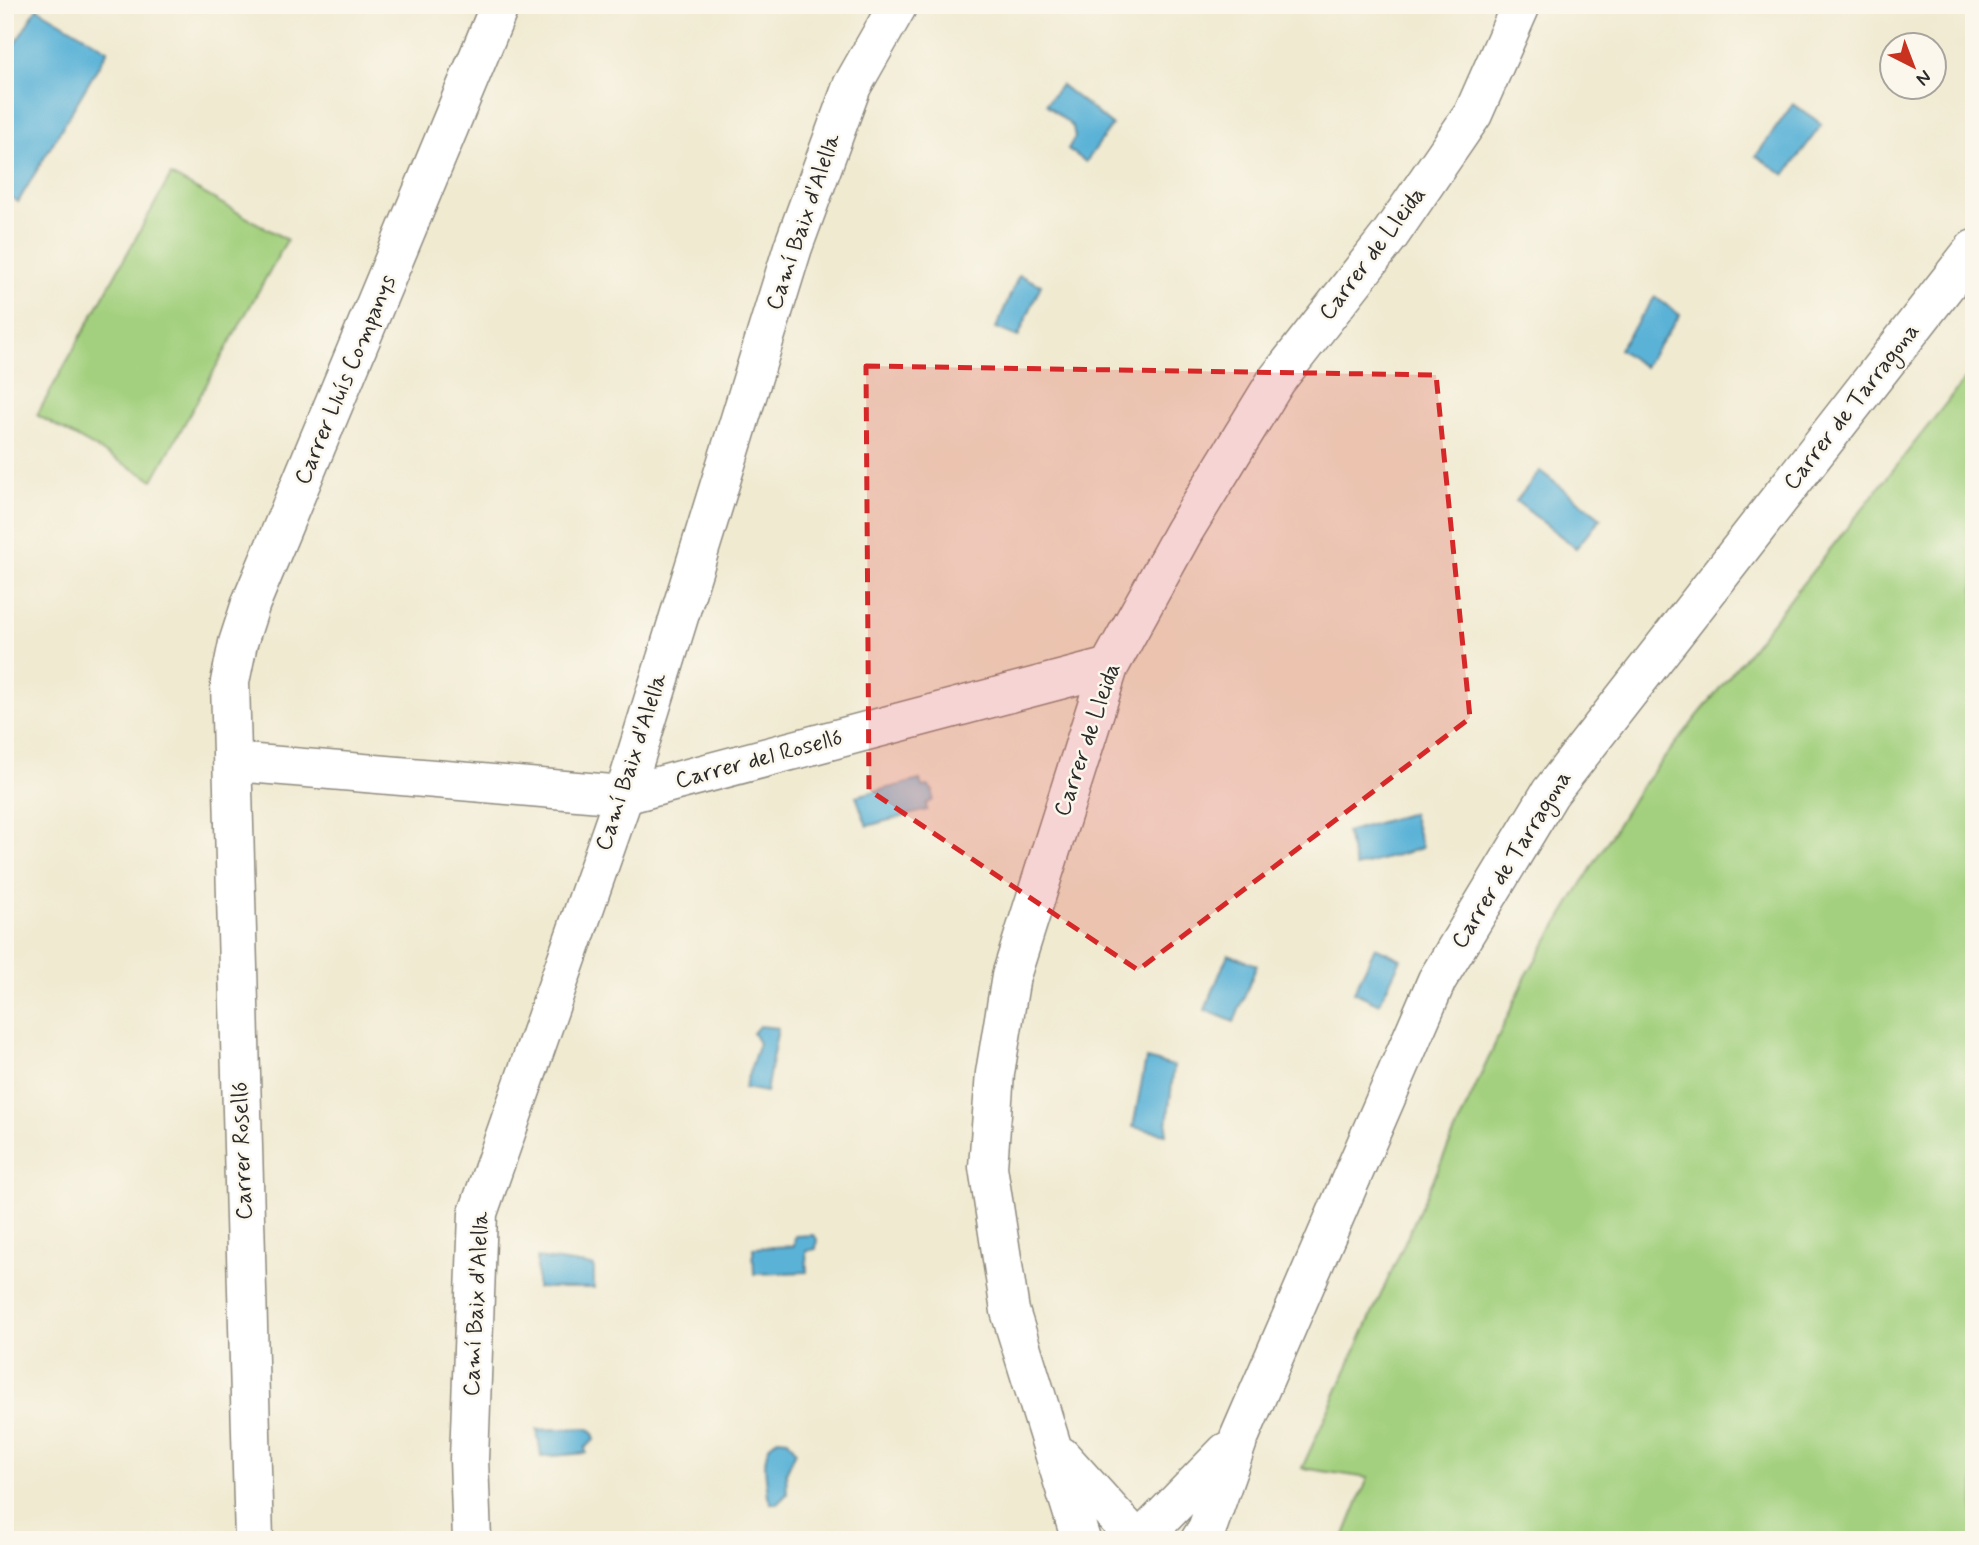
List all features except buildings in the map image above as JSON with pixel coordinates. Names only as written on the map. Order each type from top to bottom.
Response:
[{"type":"street","name":"Carrer Lluís Companys","points":[[234,762],[230,681],[238,643],[251,603],[500,5]]},
{"type":"street","name":"Camí Baix d'Alella","points":[[472,1540],[469,1459],[478,1213],[624,795],[793,247],[852,86],[898,5]]},
{"type":"street","name":"Carrer de Lleida","points":[[1082,1540],[1063,1487],[1055,1449],[1010,1311],[988,1167],[995,1073],[1011,976],[1109,667],[1184,531],[1276,381],[1390,235],[1474,114],[1521,5]]},
{"type":"street","name":"Carrer de Tarragona","points":[[1200,1540],[1207,1529],[1239,1438],[1437,980],[1550,793],[1974,249]]},
{"type":"street","name":"Carrer del Roselló","points":[[234,762],[624,795],[1109,667]]},
{"type":"street","name":"Carrer Roselló","points":[[234,762],[254,1540]]},
{"type":"street","name":"Carrer de Tarragona","points":[[1139,1535],[1194,1489],[1239,1438]]},
{"type":"street","name":"Carrer de Lleida","points":[[1055,1449],[1139,1535]]},
{"type":"highlighted area","points":[[866,366],[1436,375],[1470,718],[1138,970],[869,790]]},
{"type":"green space","points":[[171,175],[287,240],[153,480],[37,415]]},
{"type":"green space","points":[[1974,368],[1974,1540],[1343,1540],[1368,1478],[1302,1468],[1526,976],[1638,791]]},
{"type":"water","points":[[37,8],[108,50],[18,202],[5,194],[5,61]]},
{"type":"water","points":[[1061,85],[1112,125],[1086,162],[1068,149],[1075,137],[1073,127],[1046,104]]},
{"type":"water","points":[[1793,104],[1822,124],[1785,175],[1756,156]]},
{"type":"water","points":[[1019,275],[1041,285],[1018,337],[996,328]]},
{"type":"water","points":[[1655,297],[1680,315],[1644,367],[1619,349]]},
{"type":"water","points":[[1540,471],[1601,518],[1576,548],[1516,501]]},
{"type":"water","points":[[920,780],[922,787],[928,786],[933,791],[933,800],[926,804],[927,810],[867,826],[856,796]]},
{"type":"water","points":[[1412,813],[1422,848],[1356,867],[1346,832]]},
{"type":"water","points":[[1375,947],[1401,959],[1379,1004],[1354,992]]},
{"type":"water","points":[[1228,954],[1257,965],[1234,1022],[1205,1010]]},
{"type":"water","points":[[759,1026],[778,1028],[766,1092],[744,1088],[759,1043],[753,1033]]},
{"type":"water","points":[[1146,1059],[1174,1066],[1166,1134],[1133,1127]]},
{"type":"water","points":[[813,1235],[817,1239],[816,1249],[806,1251],[807,1272],[754,1274],[753,1248],[794,1246],[795,1236]]},
{"type":"water","points":[[537,1258],[594,1266],[594,1288],[537,1288]]},
{"type":"water","points":[[586,1428],[592,1431],[595,1439],[585,1448],[586,1453],[541,1457],[537,1430]]},
{"type":"water","points":[[778,1439],[788,1440],[796,1451],[786,1473],[787,1494],[777,1504],[771,1503],[768,1497],[765,1465],[768,1449]]}]
